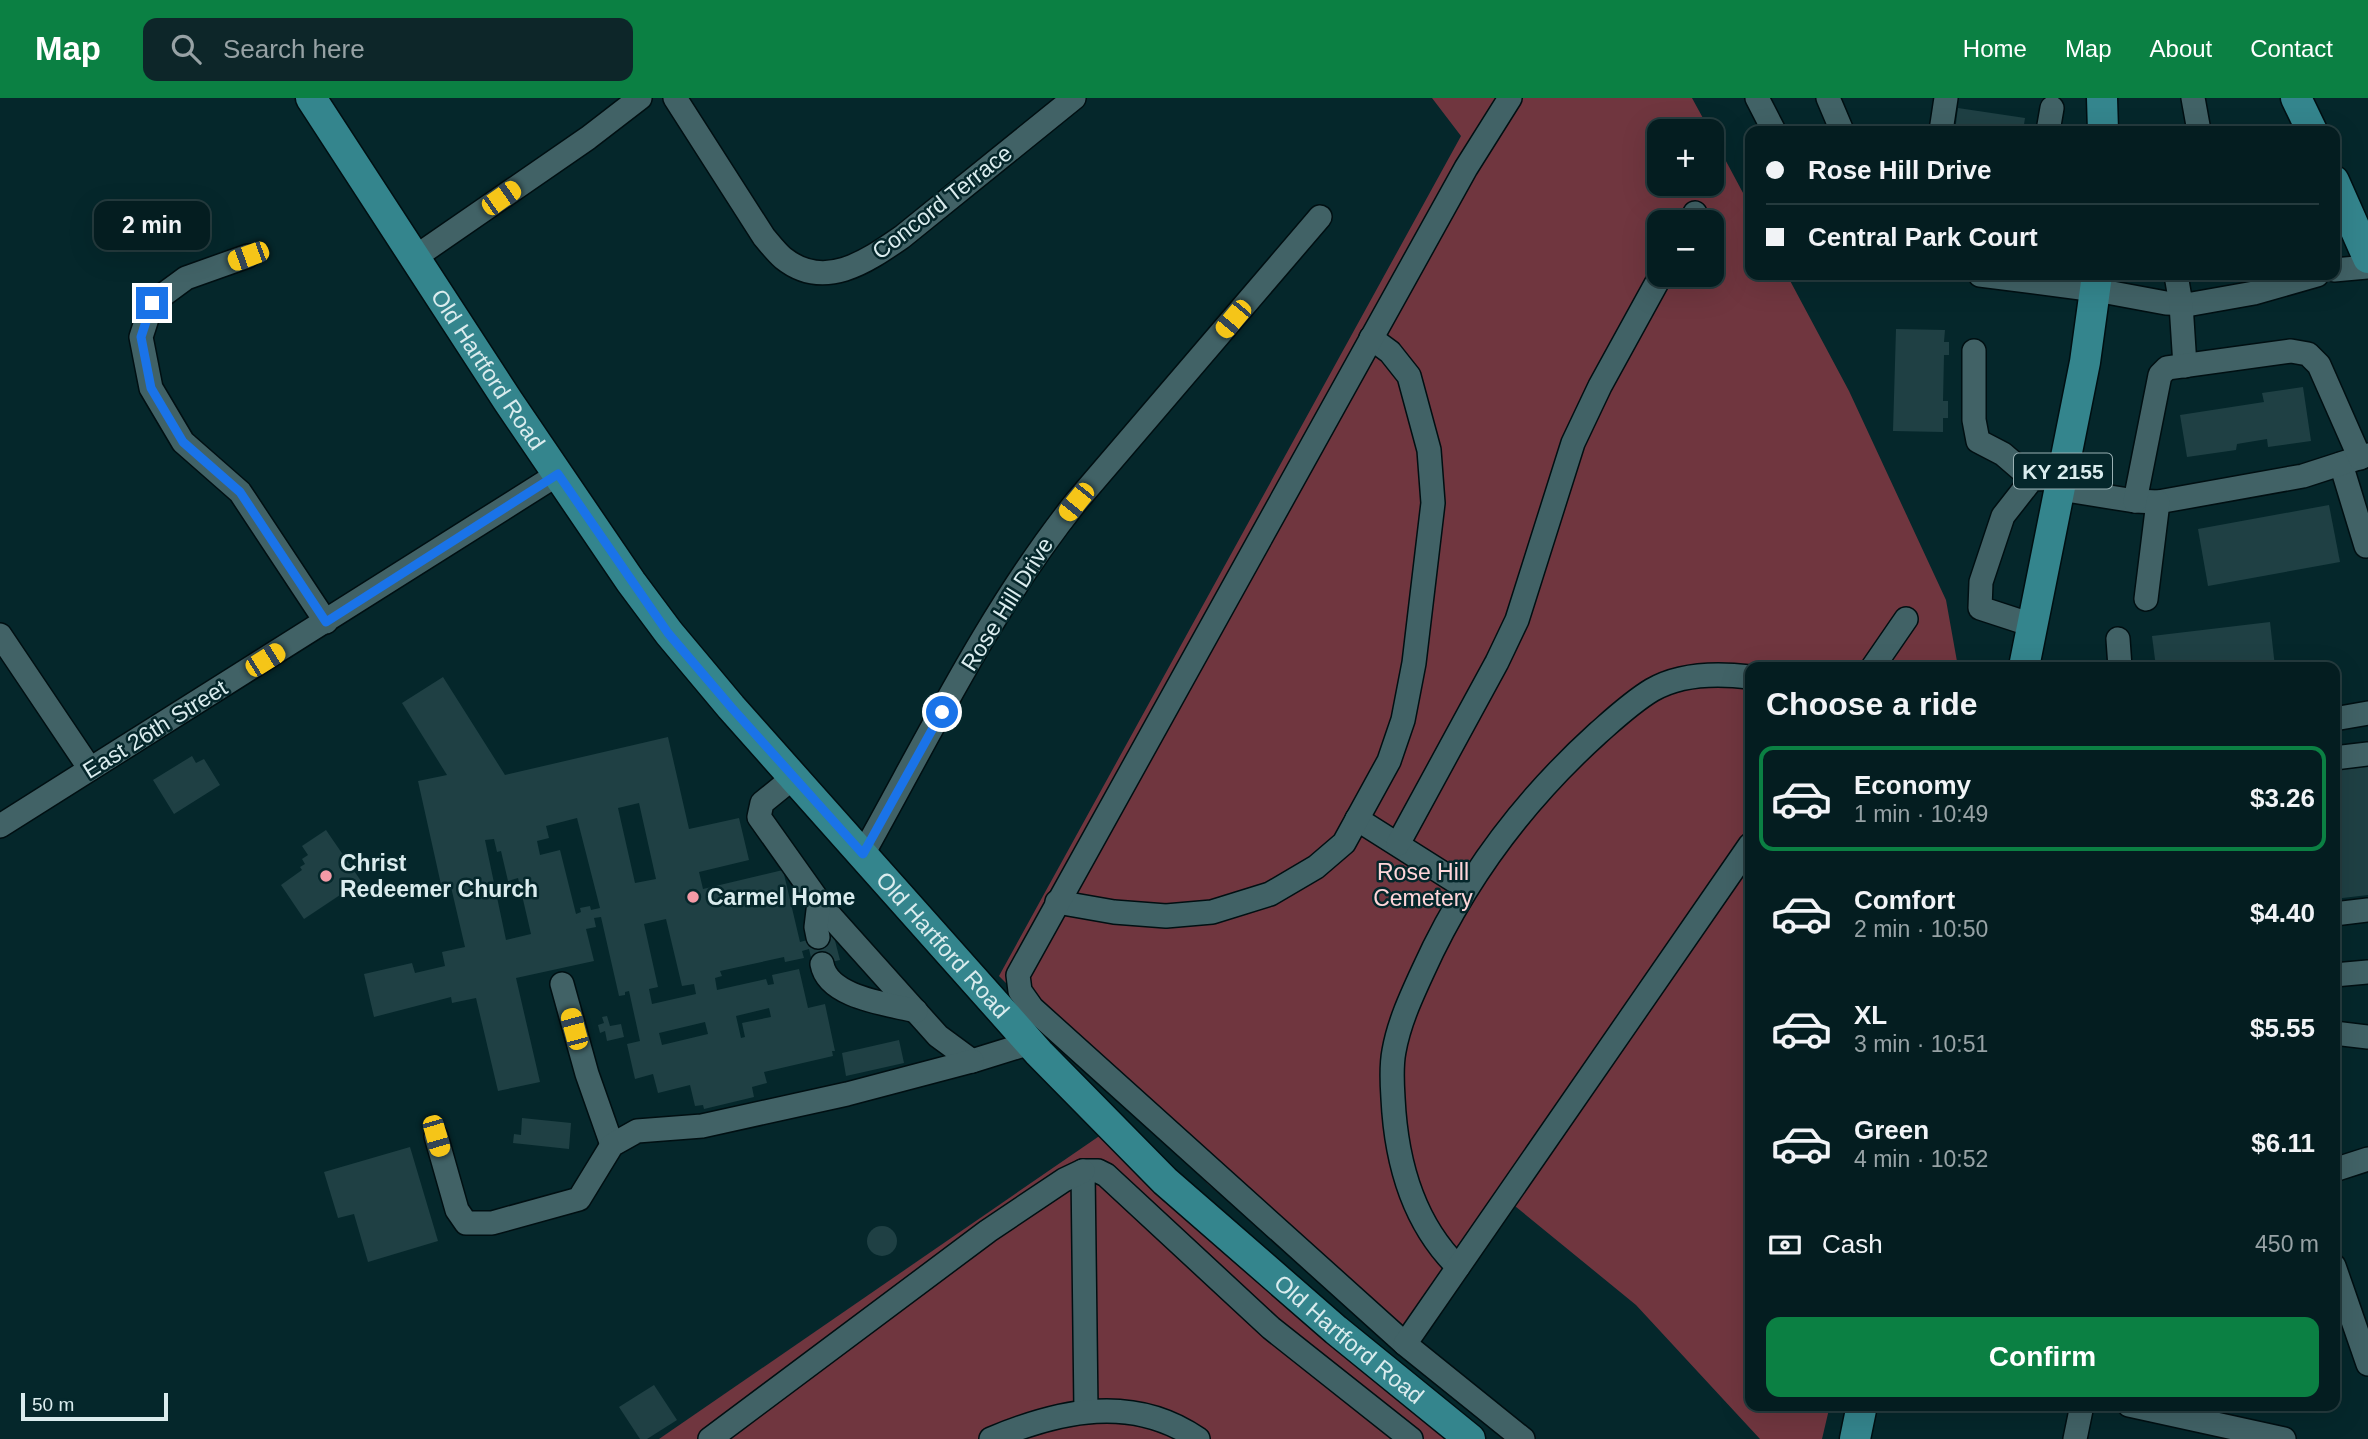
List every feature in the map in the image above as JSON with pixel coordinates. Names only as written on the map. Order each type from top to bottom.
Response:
[{"type":"main road","name":"Old Hartford Road","points":[[311,98],[558,474],[668,633],[731,707],[1030,1043],[1111,1128],[1175,1191],[1336,1330],[1470,1439]]},
{"type":"main road","points":[[2102,98],[2103,126]]},
{"type":"main road","points":[[2296,98],[2310,126]]},
{"type":"main road","points":[[2340,198],[2368,258]]},
{"type":"main road","name":"KY 2155","points":[[2025,662],[2085,362],[2096,282]]},
{"type":"main road","points":[[1855,1439],[1861,1411]]},
{"type":"street","points":[[414,258],[588,138],[640,98]]},
{"type":"street","name":"Concord Terrace","points":[[675,98],[764,237],[792,264],[803,270],[826,274],[850,269],[902,237],[1074,98]]},
{"type":"street","points":[[1510,98],[1466,168],[1018,975],[1020,991],[1032,1008],[1405,1345],[1523,1439]]},
{"type":"street","points":[[1757,98],[1771,126]]},
{"type":"street","points":[[1828,98],[1840,126]]},
{"type":"street","points":[[1942,126],[1946,98]]},
{"type":"street","points":[[2193,98],[2198,126]]},
{"type":"street","points":[[2049,126],[2052,108]]},
{"type":"street","name":"Rose Hill Drive","points":[[863,854],[995,617],[1039,549],[1085,491],[1320,217]]},
{"type":"street","points":[[248,256],[186,278],[152,303],[141,337],[151,388],[183,442],[240,492],[326,622]]},
{"type":"street","points":[[2340,269],[2368,267]]},
{"type":"street","points":[[2061,280],[2096,282],[2166,303],[2181,304],[2255,293],[2300,280]]},
{"type":"street","points":[[2177,280],[2185,366]]},
{"type":"street","points":[[1398,844],[1517,620],[1573,443],[1611,364],[1654,287]]},
{"type":"street","points":[[1057,902],[1114,912],[1166,916],[1212,912],[1270,894],[1316,867],[1344,843],[1389,761],[1403,720],[1414,663],[1433,503],[1429,450],[1409,376],[1390,352],[1371,338]]},
{"type":"street","points":[[1973,351],[1974,420],[1978,441],[2003,454],[2032,479],[2147,502],[2303,476],[2356,459]]},
{"type":"street","points":[[2146,599],[2147,502],[2160,375],[2167,368],[2291,351],[2308,354],[2319,365],[2356,459],[2366,546]]},
{"type":"street","name":"East 26th Street","points":[[0,826],[558,474]]},
{"type":"street","points":[[2032,479],[2003,516],[1980,582],[1980,608],[2032,625]]},
{"type":"street","points":[[1876,662],[1906,619]]},
{"type":"street","points":[[0,635],[90,769]]},
{"type":"street","points":[[2118,639],[2120,662]]},
{"type":"street","points":[[1458,1267],[1431,1237],[1409,1189],[1396,1136],[1393,1053],[1399,1027],[1436,942],[1466,888],[1522,810],[1569,760],[1630,706],[1653,690],[1682,678],[1706,674],[1745,677]]},
{"type":"street","points":[[2340,718],[2368,713]]},
{"type":"street","points":[[2340,757],[2368,754]]},
{"type":"street","points":[[794,777],[762,803],[760,817],[819,902],[938,1036],[972,1061]]},
{"type":"street","points":[[1357,819],[1466,888]]},
{"type":"street","points":[[1405,1345],[1745,852]]},
{"type":"street","points":[[818,937],[816,927],[819,902]]},
{"type":"street","points":[[2340,913],[2368,910]]},
{"type":"street","points":[[822,964],[831,982],[853,995],[916,1011]]},
{"type":"street","points":[[2340,974],[2368,972]]},
{"type":"street","points":[[562,984],[587,1074],[612,1145]]},
{"type":"street","points":[[2340,1034],[2368,1037]]},
{"type":"street","points":[[436,1136],[457,1210],[466,1223],[492,1223],[579,1199],[612,1145],[637,1131],[702,1126],[847,1094],[1030,1043]]},
{"type":"street","points":[[2340,1168],[2368,1159]]},
{"type":"street","points":[[1083,1171],[1086,1410]]},
{"type":"street","points":[[709,1439],[988,1231],[1064,1180],[1083,1171],[1098,1171],[1106,1175],[1271,1328],[1411,1439]]},
{"type":"street","points":[[2340,1283],[2368,1364]]},
{"type":"street","points":[[991,1439],[1023,1426],[1086,1410],[1145,1414],[1179,1426],[1198,1439]]},
{"type":"street","points":[[2075,1439],[2081,1411]]},
{"type":"street","points":[[2156,1411],[2284,1439]]},
{"type":"green space","name":"Rose Hill Cemetery","points":[[1432,98],[1692,98],[1703,119],[1647,119],[1647,196],[1724,196],[1724,157],[1745,197],[1745,280],[1790,280],[1849,391],[1946,600],[1957,662],[1745,662],[1745,1411],[1829,1411],[1822,1439],[1760,1439],[1636,1305],[1510,1202],[1409,1356],[1208,1184],[999,976],[1461,136]]},
{"type":"green space","points":[[1111,1128],[1470,1439],[659,1439]]},
{"type":"building","points":[[1958,108],[2025,118],[2024,126],[1956,126]]},
{"type":"building","points":[[1896,329],[1945,330],[1944,342],[1949,342],[1949,355],[1944,355],[1943,401],[1948,401],[1948,418],[1943,418],[1943,432],[1893,431]]},
{"type":"building","points":[[2303,387],[2311,441],[2268,447],[2267,439],[2237,444],[2236,450],[2187,457],[2180,415],[2264,402],[2262,393]]},
{"type":"building","points":[[2329,505],[2340,562],[2208,586],[2198,529]]},
{"type":"building","points":[[2270,622],[2274,662],[2155,662],[2152,636]]},
{"type":"building","name":"Carmel Home","points":[[443,677],[505,775],[668,737],[689,829],[739,818],[749,860],[699,872],[703,889],[783,870],[800,942],[833,933],[840,960],[813,966],[809,949],[802,951],[804,958],[785,962],[784,957],[720,971],[722,976],[715,978],[717,990],[766,979],[768,985],[774,984],[772,975],[799,969],[808,1008],[825,1004],[835,1051],[832,1051],[833,1056],[764,1072],[767,1083],[752,1087],[754,1097],[704,1109],[703,1105],[695,1106],[690,1085],[658,1093],[653,1074],[635,1079],[627,1044],[640,1041],[629,991],[619,996],[601,917],[594,918],[596,927],[586,929],[594,961],[516,978],[540,1082],[498,1091],[476,998],[452,1003],[451,997],[374,1017],[364,974],[412,963],[415,973],[445,966],[442,952],[465,947],[451,887],[442,889],[418,781],[447,775],[402,703]],"holes":[[[639,803],[656,879],[635,883],[618,808]],[[577,818],[600,908],[580,908],[581,912],[576,914],[560,850],[540,855],[537,841],[549,838],[546,826]],[[494,839],[497,852],[501,851],[508,881],[518,878],[531,934],[506,940],[485,840]],[[666,919],[682,986],[694,984],[696,994],[652,1004],[649,989],[658,987],[644,924]],[[769,1008],[771,1017],[742,1023],[745,1037],[741,1038],[736,1016]],[[705,1022],[708,1034],[662,1045],[659,1033]]]},
{"type":"building","points":[[192,756],[196,763],[204,759],[220,785],[174,814],[153,780]]},
{"type":"building","points":[[2368,764],[2368,895],[2340,898],[2340,767]]},
{"type":"building","name":"Christ Redeemer Church","points":[[326,830],[361,881],[304,919],[281,885],[302,870],[300,867],[305,864],[302,859],[308,855],[302,846]]},
{"type":"building","points":[[607,1016],[610,1026],[621,1024],[624,1037],[607,1041],[605,1031],[600,1033],[598,1025],[604,1023],[602,1017]]},
{"type":"building","points":[[899,1040],[904,1063],[846,1076],[842,1053]]},
{"type":"building","points":[[522,1118],[571,1123],[569,1149],[513,1143],[514,1134],[521,1135]]},
{"type":"building","points":[[410,1147],[438,1241],[368,1262],[354,1214],[338,1218],[324,1172]]},
{"type":"building","points":[[882,1226],[893,1230],[897,1241],[893,1252],[882,1256],[871,1252],[867,1241],[871,1230]]},
{"type":"building","points":[[654,1385],[677,1420],[647,1439],[640,1439],[619,1407]]},
{"type":"place","name":"Christ Redeemer Church","points":[[326,876]]},
{"type":"place","name":"Carmel Home","points":[[693,897]]},
{"type":"route","points":[[152,303],[141,337],[151,388],[183,442],[240,492],[326,622],[558,474],[668,633],[863,854],[942,712]]}]
